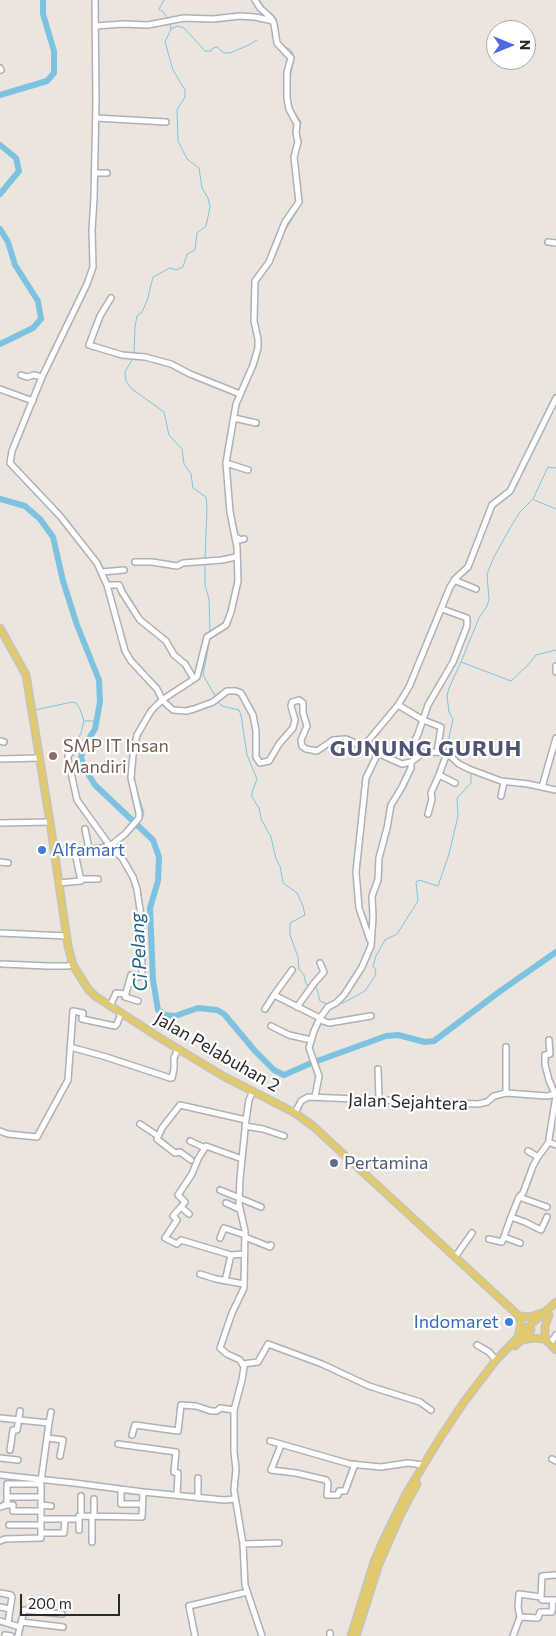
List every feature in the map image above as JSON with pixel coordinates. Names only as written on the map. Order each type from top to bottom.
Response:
[{"type":"main road","name":"Jalan Pelabuhan 2","points":[[0,628],[26,676],[67,936],[73,965],[88,989],[110,1006],[178,1050],[295,1113],[313,1126],[519,1316]]},
{"type":"main road","points":[[351,1636],[374,1562],[383,1541],[426,1463],[471,1392],[496,1360],[547,1313],[556,1302]]},
{"type":"main road","points":[[442,1437],[518,1339],[521,1324],[519,1316],[547,1313],[556,1308]]},
{"type":"main road","points":[[547,1313],[545,1326],[547,1342]]},
{"type":"main road","points":[[518,1339],[532,1338],[547,1342],[556,1350]]},
{"type":"main road","points":[[356,1636],[379,1564],[426,1463]]},
{"type":"street","points":[[95,0],[96,118],[92,230],[93,268],[42,377],[12,450],[10,463],[79,538],[93,556],[107,585],[125,651],[131,661],[156,689],[163,701],[173,710],[189,710],[212,702],[227,691],[242,693],[253,715],[256,730],[256,757],[260,763],[269,761],[279,744],[293,728],[295,720],[291,706],[294,700],[299,700],[303,704],[303,713],[307,726],[301,742],[306,749],[317,751],[338,739],[346,739],[400,763],[408,764],[423,753]]},
{"type":"street","points":[[55,851],[110,846],[125,834],[139,818],[140,812],[131,778],[137,735],[151,711],[194,679],[199,673],[207,637],[220,631],[228,622],[237,597],[239,567],[236,557],[238,547],[232,514],[227,466],[238,403],[256,360],[258,343],[255,316],[256,278],[266,270],[285,222],[299,203],[294,157],[298,142],[296,135],[297,124],[289,110],[287,98],[288,72],[291,58],[277,44],[273,21],[260,8],[256,0]]},
{"type":"street","points":[[96,26],[151,24],[184,18],[210,19],[240,16],[273,21]]},
{"type":"street","points":[[96,118],[166,122]]},
{"type":"street","points":[[95,173],[107,173]]},
{"type":"street","points":[[548,242],[556,243]]},
{"type":"street","points":[[111,298],[100,316],[89,345],[122,355],[145,357],[171,364],[238,403]]},
{"type":"street","points":[[21,375],[42,377]]},
{"type":"street","points":[[0,389],[33,401]]},
{"type":"street","points":[[363,747],[398,705],[409,687],[454,580],[468,567],[490,509],[495,501],[510,491],[556,398]]},
{"type":"street","points":[[235,418],[256,424]]},
{"type":"street","points":[[227,466],[248,470]]},
{"type":"street","points":[[236,538],[239,540],[244,539]]},
{"type":"street","points":[[135,562],[152,562],[177,566],[183,563],[236,557]]},
{"type":"street","points":[[102,572],[124,570]]},
{"type":"street","points":[[454,580],[476,589]]},
{"type":"street","points":[[107,585],[120,585],[122,592],[136,614],[166,640],[174,654],[185,664],[194,679]]},
{"type":"street","points":[[442,609],[467,618],[467,626],[453,662],[428,705],[412,747],[413,749],[423,753],[447,753],[459,764],[504,782],[524,783],[556,790]]},
{"type":"street","points":[[556,666],[556,672]]},
{"type":"street","points":[[398,705],[423,720],[442,728],[437,752]]},
{"type":"street","points":[[542,787],[556,738]]},
{"type":"street","points":[[71,752],[68,759],[77,800],[110,846],[122,858],[132,877],[139,900],[142,973],[139,977],[131,975],[125,994]]},
{"type":"street","points":[[372,942],[361,918],[356,872],[366,778],[378,753]]},
{"type":"street","points":[[428,814],[432,799],[431,793],[447,753]]},
{"type":"street","points":[[0,759],[40,758]]},
{"type":"street","points":[[295,1113],[303,1099],[315,1097],[319,1083],[317,1070],[309,1048],[320,1018],[328,1007],[336,1003],[344,995],[362,967],[372,942],[372,896],[378,880],[379,858],[391,805],[411,768],[411,762]]},
{"type":"street","points":[[439,775],[455,783]]},
{"type":"street","points":[[501,796],[504,782]]},
{"type":"street","points":[[0,823],[50,822]]},
{"type":"street","points":[[85,828],[89,848]]},
{"type":"street","points":[[74,848],[80,879]]},
{"type":"street","points":[[0,862],[8,863]]},
{"type":"street","points":[[59,883],[80,882],[80,879],[98,879]]},
{"type":"street","points":[[0,932],[67,936]]},
{"type":"street","points":[[297,1007],[324,973],[320,963]]},
{"type":"street","points":[[2,964],[73,965]]},
{"type":"street","points":[[265,1009],[292,970]]},
{"type":"street","points":[[110,1006],[116,992],[125,994],[125,997],[138,1001]]},
{"type":"street","points":[[274,995],[320,1018],[323,1022],[329,1023],[371,1016]]},
{"type":"street","points":[[0,1131],[8,1134],[37,1137],[68,1080],[73,1011],[84,1013],[82,1019],[115,1026],[121,1013]]},
{"type":"street","points":[[271,1026],[289,1035],[311,1040]]},
{"type":"street","points":[[549,1040],[550,1054]]},
{"type":"street","points":[[70,1047],[170,1078],[172,1078],[174,1058],[178,1050]]},
{"type":"street","points":[[506,1047],[506,1093]]},
{"type":"street","points":[[489,1239],[502,1242],[519,1198],[524,1191],[538,1157],[549,1142],[556,1095],[549,1080],[545,1055],[556,1054]]},
{"type":"street","points":[[378,1069],[379,1100]]},
{"type":"street","points":[[253,1091],[249,1100],[245,1126],[239,1198],[239,1209],[244,1224],[245,1236],[244,1284],[242,1295],[232,1313],[220,1348],[227,1354],[240,1360],[243,1364],[244,1373],[234,1410],[235,1499],[243,1544],[245,1585],[262,1636]]},
{"type":"street","name":"Jalan Sejahtera","points":[[315,1097],[478,1104],[487,1102],[494,1096],[506,1093],[556,1095]]},
{"type":"street","points":[[158,1136],[181,1104],[246,1120]]},
{"type":"street","points":[[140,1124],[158,1136],[157,1139],[175,1153],[180,1152],[191,1160]]},
{"type":"street","points":[[245,1126],[263,1129],[284,1136]]},
{"type":"street","points":[[190,1141],[205,1148],[207,1146],[242,1159]]},
{"type":"street","points":[[549,1142],[556,1145]]},
{"type":"street","points":[[205,1148],[192,1174],[178,1195],[185,1202],[173,1215],[177,1220],[165,1238],[177,1244],[181,1240],[231,1255],[244,1254]]},
{"type":"street","points":[[528,1151],[538,1157]]},
{"type":"street","points":[[220,1190],[261,1207]]},
{"type":"street","points":[[519,1198],[547,1207]]},
{"type":"street","points":[[226,1203],[239,1209]]},
{"type":"street","points":[[181,1207],[189,1214]]},
{"type":"street","points":[[511,1217],[541,1230],[547,1217]]},
{"type":"street","points":[[220,1238],[224,1228],[270,1247],[271,1245]]},
{"type":"street","points":[[456,1257],[472,1233]]},
{"type":"street","points":[[504,1237],[520,1243]]},
{"type":"street","points":[[225,1281],[231,1255]]},
{"type":"street","points":[[200,1274],[244,1284]]},
{"type":"street","points":[[547,1342],[556,1335]]},
{"type":"street","points":[[243,1364],[258,1362],[268,1344],[315,1361],[368,1386],[420,1402],[431,1410]]},
{"type":"street","points":[[477,1345],[489,1352],[496,1360]]},
{"type":"street","points":[[132,1435],[135,1425],[178,1431],[181,1405],[196,1406],[208,1409],[211,1412],[217,1411],[220,1408],[234,1410]]},
{"type":"street","points":[[10,1450],[13,1430],[17,1430],[20,1411]]},
{"type":"street","points":[[0,1541],[5,1539],[41,1538],[41,1463],[48,1438],[50,1412]]},
{"type":"street","points":[[0,1418],[49,1423]]},
{"type":"street","points":[[48,1438],[62,1440],[60,1456]]},
{"type":"street","points":[[270,1441],[334,1460],[355,1464],[381,1467],[408,1463],[426,1463]]},
{"type":"street","points":[[118,1444],[176,1452],[174,1472],[178,1473],[177,1494]]},
{"type":"street","points":[[281,1445],[271,1470],[296,1473],[327,1481],[326,1495],[338,1495],[339,1491],[345,1491],[355,1464]]},
{"type":"street","points":[[0,1458],[18,1460]]},
{"type":"street","points":[[0,1474],[41,1481],[177,1494],[198,1498],[235,1499]]},
{"type":"street","points":[[0,1474],[16,1474]]},
{"type":"street","points":[[35,1476],[41,1481]]},
{"type":"street","points":[[198,1478],[198,1498]]},
{"type":"street","points":[[6,1505],[7,1484],[41,1481],[60,1483]]},
{"type":"street","points":[[121,1491],[121,1504],[142,1504]]},
{"type":"street","points":[[9,1525],[93,1516],[142,1517],[143,1492]]},
{"type":"street","points":[[79,1530],[78,1517],[81,1496]]},
{"type":"street","points":[[7,1498],[41,1497]]},
{"type":"street","points":[[92,1542],[94,1499]]},
{"type":"street","points":[[0,1506],[13,1505],[13,1511],[51,1506]]},
{"type":"street","points":[[41,1533],[64,1533],[65,1519]]},
{"type":"street","points":[[243,1544],[279,1543]]},
{"type":"street","points":[[520,1617],[538,1618],[540,1612],[552,1612],[554,1600],[542,1600],[542,1576],[556,1575]]},
{"type":"street","points":[[195,1636],[189,1606],[247,1592]]},
{"type":"street","points":[[0,1593],[12,1597],[8,1623]]},
{"type":"street","points":[[513,1636],[520,1617],[518,1607],[520,1594],[541,1596]]},
{"type":"street","points":[[0,1607],[10,1609]]},
{"type":"street","points":[[18,1636],[24,1610],[62,1614]]},
{"type":"street","points":[[0,1621],[63,1626]]},
{"type":"street","points":[[5,1634],[11,1636]]},
{"type":"waterway","name":"Ci Pelang","points":[[0,95],[47,81],[54,73],[54,51],[43,14],[43,0]]},
{"type":"waterway","points":[[164,0],[159,9],[169,20]]},
{"type":"waterway","points":[[259,0],[266,10],[274,16],[275,20]]},
{"type":"waterway","points":[[170,24],[171,29],[178,26],[184,28],[205,51],[211,51],[217,47],[224,53],[230,53],[257,40]]},
{"type":"waterway","points":[[134,354],[137,316],[142,312],[147,301],[153,277],[170,268],[176,270],[183,267],[187,254],[195,250],[197,233],[206,226],[210,207],[208,198],[202,188],[199,168],[187,159],[178,141],[177,110],[185,97],[185,90],[173,70],[165,42],[171,29]]},
{"type":"waterway","points":[[279,41],[291,50],[294,56],[289,85]]},
{"type":"waterway","points":[[289,91],[290,100]]},
{"type":"waterway","points":[[293,110],[301,122],[299,134]]},
{"type":"waterway","name":"Ci Pelang","points":[[0,145],[16,158],[19,171],[0,194]]},
{"type":"waterway","points":[[274,256],[283,234],[302,202],[301,195]]},
{"type":"waterway","name":"Ci Pelang","points":[[0,229],[8,242],[15,265],[38,301],[41,319],[33,328],[0,344]]},
{"type":"waterway","points":[[133,358],[125,372],[126,381],[132,389],[164,412],[169,435],[182,449],[184,464],[191,474],[193,488],[206,497],[205,559]]},
{"type":"waterway","points":[[236,416],[239,403]]},
{"type":"waterway","points":[[461,662],[479,618],[489,600],[487,574],[494,557],[520,512],[533,499],[548,467],[556,468]]},
{"type":"waterway","name":"Ci Pelang","points":[[0,499],[25,506],[40,519],[53,537],[63,581],[77,625],[99,680],[100,702],[95,729],[83,748],[81,758],[85,769],[95,785],[153,840],[159,857],[158,881],[150,908],[153,980],[158,1010],[165,1015],[175,1016],[198,1008],[217,1010],[224,1014],[255,1051],[274,1070],[284,1075],[386,1036],[398,1035],[425,1042],[434,1041],[556,952]]},
{"type":"waterway","points":[[534,500],[556,509]]},
{"type":"waterway","points":[[205,563],[205,585],[209,599],[210,631]]},
{"type":"waterway","points":[[210,638],[203,675],[216,697]]},
{"type":"waterway","points":[[446,752],[453,719],[449,712],[447,696],[461,662],[511,681],[536,655],[556,650]]},
{"type":"waterway","points":[[217,701],[222,706],[239,710],[247,755],[257,779],[252,797],[259,808],[261,819],[271,837],[283,883],[297,893],[303,906],[305,915],[290,923],[290,935],[298,957],[299,969],[304,975],[306,984],[309,986]]},
{"type":"waterway","points":[[35,710],[72,702],[76,703],[80,709],[84,721],[81,733],[75,745],[70,746],[66,752],[66,758]]},
{"type":"waterway","points":[[85,721],[97,721]]},
{"type":"waterway","points":[[138,740],[145,726]]},
{"type":"waterway","points":[[134,771],[135,785],[144,813],[142,820],[138,823]]},
{"type":"waterway","points":[[341,1003],[365,991],[375,976],[376,970],[373,966],[385,940],[397,934],[418,901],[416,882],[419,880],[438,886],[449,854],[458,816],[457,798],[471,783],[471,773]]},
{"type":"waterway","points":[[315,987],[320,1001],[327,1004],[332,1002]]},
{"type":"place","name":"SMP IT Insan Mandiri","points":[[53,756]]},
{"type":"place","name":"Alfamart","points":[[42,850]]},
{"type":"place","name":"Pertamina","points":[[334,1163]]},
{"type":"place","name":"Indomaret","points":[[509,1322]]},
{"type":"district","name":"GUNUNG GURUH","points":[[426,749]]}]
